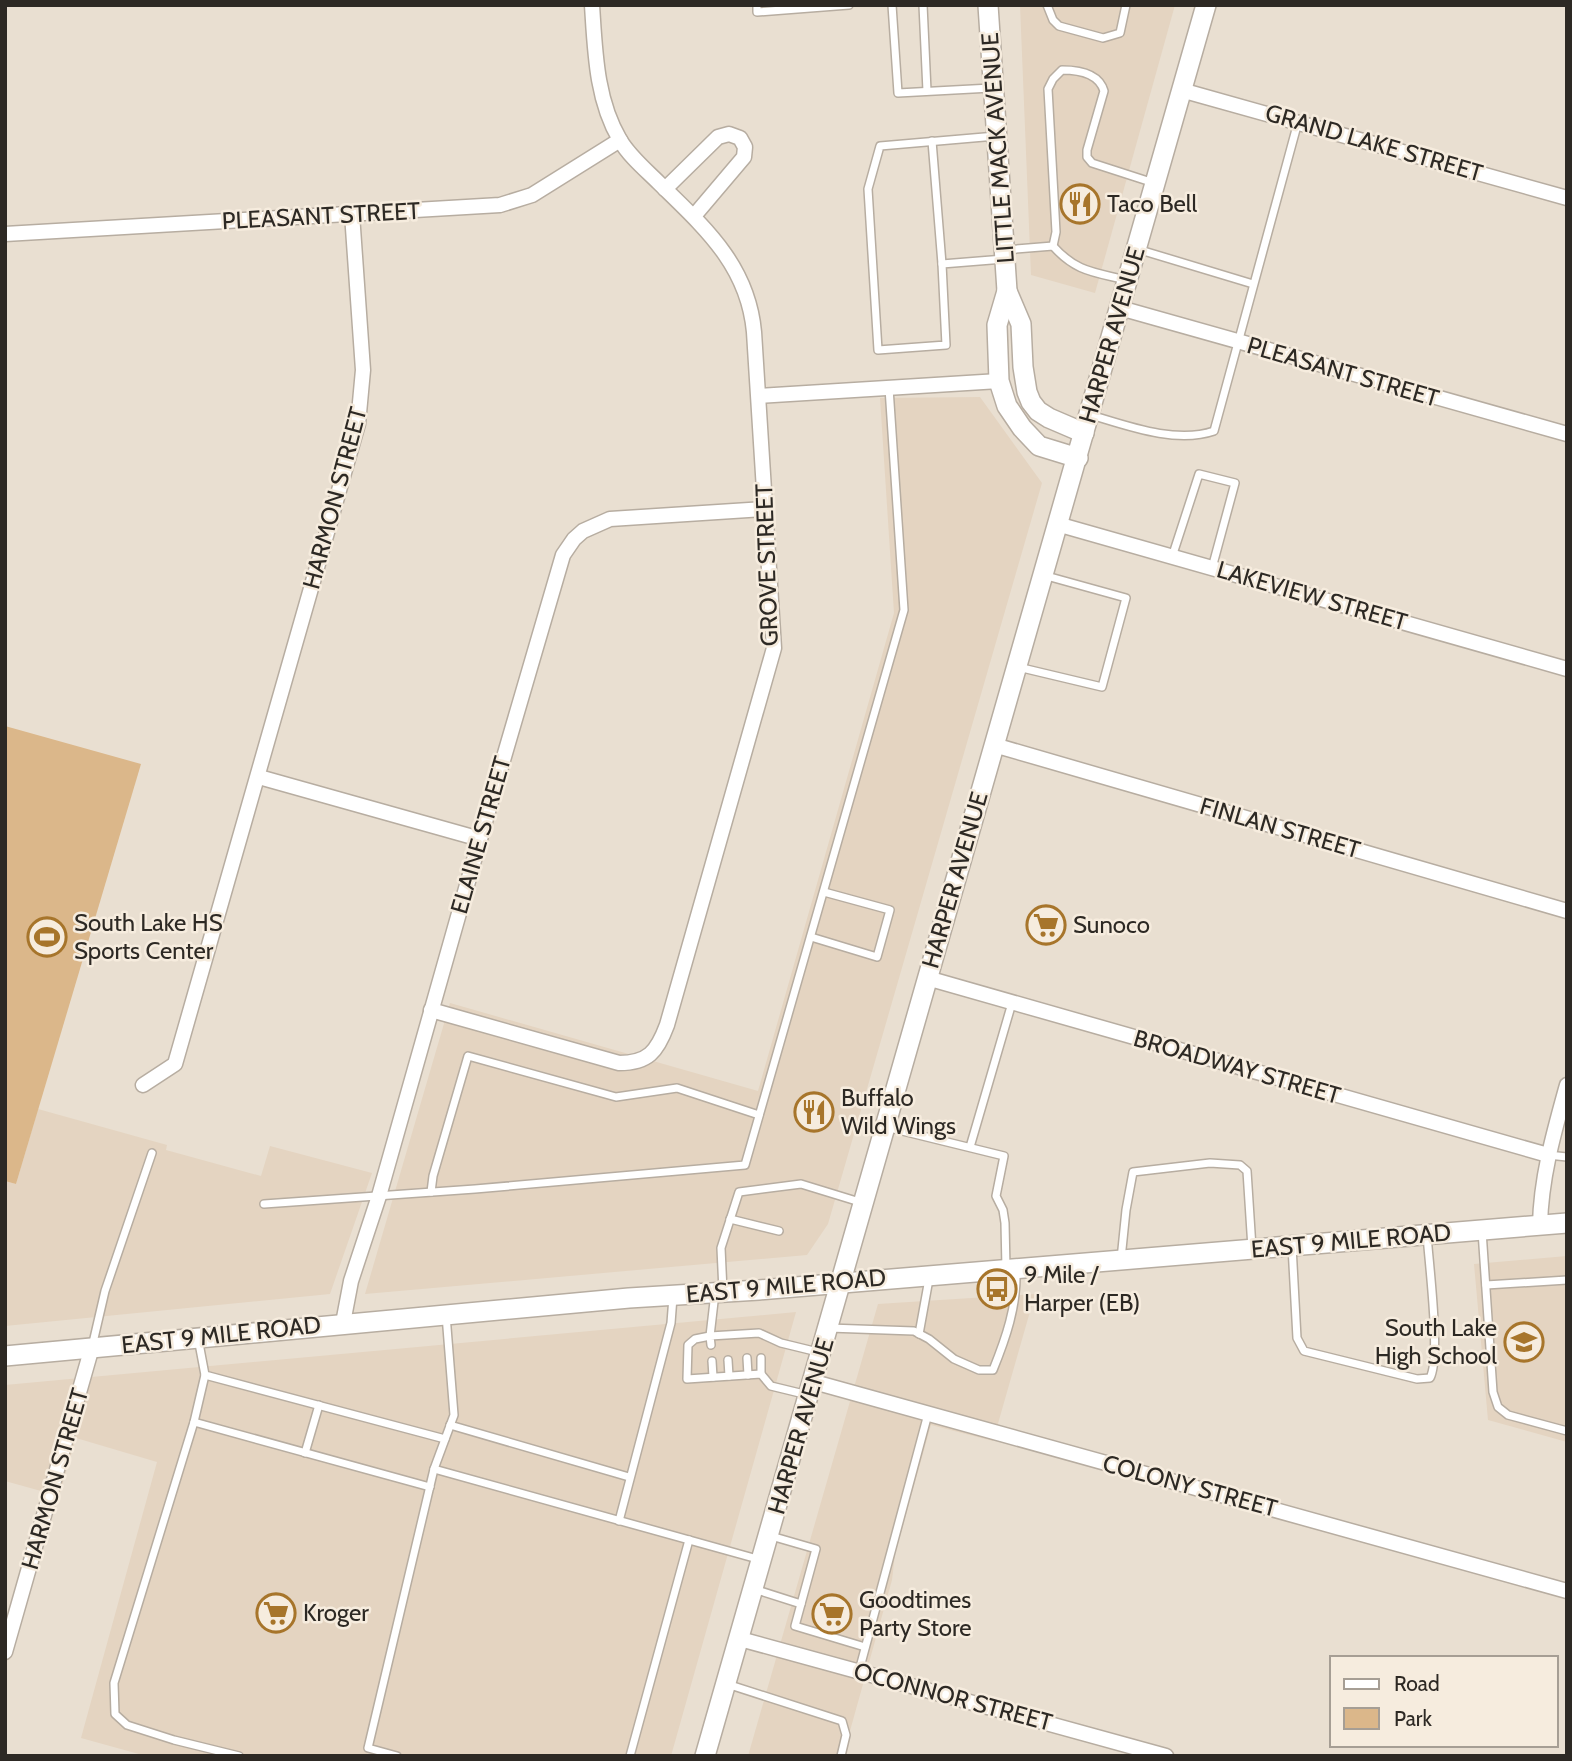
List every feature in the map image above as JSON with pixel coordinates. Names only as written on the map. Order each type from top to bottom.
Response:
[{"type":"main road","name":"LITTLE MACK AVENUE","points":[[988,5],[1007,291],[997,325],[999,381],[1013,416],[1039,446],[1078,458]]},
{"type":"main road","name":"HARPER AVENUE","points":[[710,1754],[726,1684],[1042,575],[1078,458],[1203,6]]},
{"type":"main road","name":"LITTLE MACK AVENUE","points":[[1007,291],[1021,324],[1023,366],[1031,402],[1049,418],[1087,424]]},
{"type":"main road","name":"EAST 9 MILE ROAD","points":[[5,1356],[446,1314],[1567,1223]]},
{"type":"street","name":"GROVE STREET","points":[[431,1010],[619,1063],[642,1060],[658,1046],[667,1026],[774,648],[754,323],[745,290],[732,261],[694,216],[620,140],[599,83],[592,5]]},
{"type":"street","name":"GRAND LAKE STREET","points":[[1181,90],[1567,198]]},
{"type":"street","points":[[666,189],[718,137],[729,134],[740,138],[745,147],[744,157],[694,216]]},
{"type":"street","name":"PLEASANT STREET","points":[[5,233],[483,206],[517,201],[532,195],[620,140]]},
{"type":"street","name":"HARMON STREET","points":[[259,777],[358,424],[363,370],[352,214]]},
{"type":"street","name":"PLEASANT STREET","points":[[1120,308],[1567,434]]},
{"type":"street","points":[[759,396],[999,381]]},
{"type":"street","name":"ELAINE STREET","points":[[343,1323],[351,1282],[379,1196],[563,555],[574,539],[592,525],[610,519],[765,509]]},
{"type":"street","name":"LAKEVIEW STREET","points":[[1057,524],[1567,669]]},
{"type":"street","name":"FINLAN STREET","points":[[994,745],[1567,911]]},
{"type":"street","points":[[143,1085],[175,1064],[259,777],[480,839]]},
{"type":"street","name":"BROADWAY STREET","points":[[927,978],[1548,1155]]},
{"type":"street","points":[[1540,1225],[1541,1194],[1548,1155],[1567,1085]]},
{"type":"street","name":"HARMON STREET","points":[[5,1652],[92,1347]]},
{"type":"street","name":"COLONY STREET","points":[[812,1389],[928,1414],[1567,1591]]},
{"type":"street","name":"OCONNOR STREET","points":[[740,1639],[1166,1756]]},
{"type":"lane","points":[[757,5],[757,12],[849,5]]},
{"type":"lane","points":[[892,5],[898,93],[994,88]]},
{"type":"lane","points":[[923,5],[927,91]]},
{"type":"lane","points":[[1047,5],[1053,20],[1059,26],[1103,38],[1120,33],[1126,5]]},
{"type":"lane","points":[[1053,246],[1056,232],[1048,89],[1062,70],[1097,78],[1104,91],[1087,157],[1092,163],[1154,183]]},
{"type":"lane","points":[[1087,424],[1199,436],[1214,430],[1298,121]]},
{"type":"lane","points":[[932,141],[946,345],[878,350],[868,189],[880,146],[932,141],[997,136]]},
{"type":"lane","points":[[942,264],[1053,246]]},
{"type":"lane","points":[[1053,246],[1066,261],[1078,267],[1127,281]]},
{"type":"lane","points":[[1136,249],[1253,284]]},
{"type":"lane","points":[[264,1204],[745,1165],[904,610],[889,388]]},
{"type":"lane","points":[[1172,556],[1199,474],[1235,483],[1212,568]]},
{"type":"lane","points":[[1016,667],[1101,687],[1126,598],[1042,575]]},
{"type":"lane","points":[[811,936],[877,957],[890,910],[824,892]]},
{"type":"lane","points":[[970,1147],[1012,1003]]},
{"type":"lane","points":[[431,1192],[433,1176],[468,1056],[616,1097],[677,1088],[760,1115]]},
{"type":"lane","points":[[829,1328],[914,1331],[954,1359],[979,1370],[993,1370],[1007,1335],[1017,1290],[1011,1268],[1003,1210],[996,1196],[1004,1156],[884,1126]]},
{"type":"lane","points":[[92,1347],[105,1291],[152,1153]]},
{"type":"lane","points":[[1548,1155],[1567,1157]]},
{"type":"lane","points":[[1121,1259],[1133,1172],[1210,1163],[1240,1165],[1247,1171],[1252,1248]]},
{"type":"lane","points":[[711,1345],[710,1336],[719,1292],[720,1248],[739,1192],[801,1184],[863,1203]]},
{"type":"lane","points":[[730,1219],[779,1231]]},
{"type":"lane","points":[[1482,1230],[1493,1392],[1498,1407],[1508,1415],[1567,1431]]},
{"type":"lane","points":[[1292,1245],[1297,1338],[1304,1351],[1417,1379],[1430,1378],[1434,1370],[1435,1350],[1427,1234]]},
{"type":"lane","points":[[919,1334],[930,1274]]},
{"type":"lane","points":[[1486,1285],[1567,1280]]},
{"type":"lane","points":[[619,1521],[671,1323],[673,1295]]},
{"type":"lane","points":[[363,1756],[368,1748],[434,1469],[454,1415],[446,1314]]},
{"type":"lane","points":[[761,1374],[687,1379],[688,1345],[695,1339],[710,1336],[727,1339],[759,1337],[822,1353]]},
{"type":"lane","points":[[198,1338],[205,1375],[194,1422],[114,1683],[115,1714],[127,1725],[239,1756]]},
{"type":"lane","points":[[747,1358],[748,1375]]},
{"type":"lane","points":[[761,1358],[761,1374],[771,1386],[812,1389]]},
{"type":"lane","points":[[728,1360],[729,1376]]},
{"type":"lane","points":[[712,1361],[712,1377]]},
{"type":"lane","points":[[205,1375],[445,1439]]},
{"type":"lane","points":[[305,1453],[319,1405]]},
{"type":"lane","points":[[859,1671],[928,1414]]},
{"type":"lane","points":[[194,1422],[430,1487]]},
{"type":"lane","points":[[450,1425],[629,1478]]},
{"type":"lane","points":[[434,1469],[762,1560]]},
{"type":"lane","points":[[769,1535],[816,1549],[795,1626],[865,1647]]},
{"type":"lane","points":[[630,1756],[689,1540]]},
{"type":"lane","points":[[754,1589],[801,1604]]},
{"type":"lane","points":[[726,1684],[842,1721],[846,1735],[841,1756]]},
{"type":"lane","points":[[368,1748],[397,1756]]},
{"type":"shaded area","points":[[1020,5],[1175,5],[1095,293],[1031,275]]},
{"type":"shaded area","points":[[980,397],[1042,483],[828,1224],[807,1255],[365,1294],[450,1003],[758,1091],[894,613],[880,398]]},
{"type":"shaded area","points":[[38,1109],[167,1145],[166,1150],[261,1176],[270,1146],[372,1173],[330,1294],[5,1326],[5,1181],[16,1184]]},
{"type":"shaded area","name":"South Lake High School","points":[[1567,1256],[1567,1442],[1488,1420],[1474,1264]]},
{"type":"shaded area","points":[[1035,1294],[993,1441],[931,1425],[895,1554],[892,1580],[843,1756],[748,1756],[878,1304]]},
{"type":"shaded area","points":[[796,1312],[671,1756],[146,1756],[81,1738],[157,1462],[76,1438],[59,1496],[5,1481],[5,1385]]},
{"type":"green space","name":"South Lake HS Sports Center","points":[[5,726],[141,764],[16,1184],[5,1181]]},
{"type":"place","name":"Taco Bell","points":[[1080,204]]},
{"type":"place","name":"Sunoco","points":[[1046,925]]},
{"type":"place","name":"South Lake HS Sports Center","points":[[47,937]]},
{"type":"place","name":"Buffalo Wild Wings","points":[[814,1112]]},
{"type":"place","name":"9 Mile / Harper (EB)","points":[[997,1289]]},
{"type":"place","name":"South Lake High School","points":[[1524,1342]]},
{"type":"place","name":"Kroger","points":[[276,1613]]},
{"type":"place","name":"Goodtimes Party Store","points":[[832,1614]]}]
